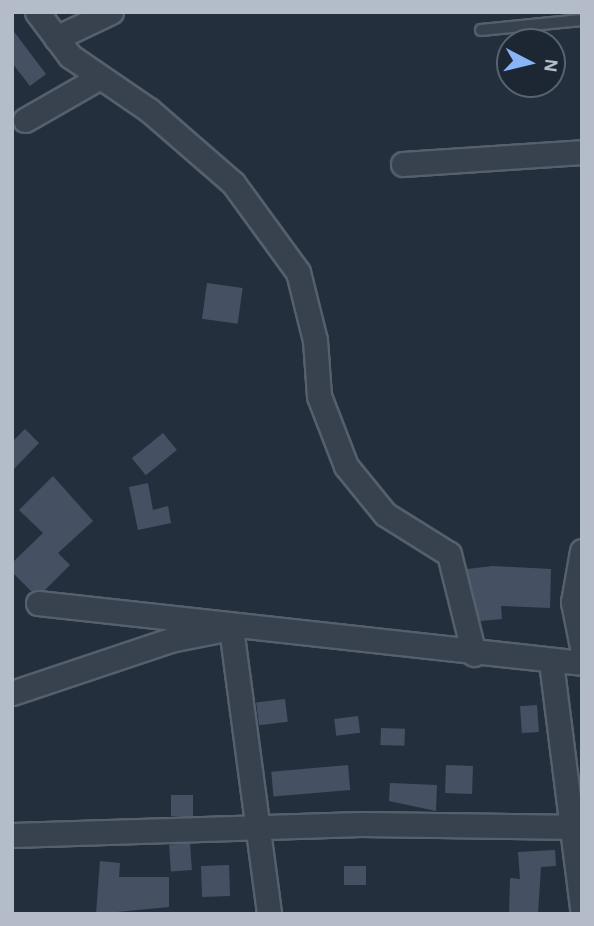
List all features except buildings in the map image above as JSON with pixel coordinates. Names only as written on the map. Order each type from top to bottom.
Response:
[{"type":"street","points":[[37,12],[56,38],[100,77],[233,183],[298,272],[315,340],[319,396],[346,466],[385,513],[449,554],[474,654]]},
{"type":"street","points":[[56,38],[111,12]]},
{"type":"street","points":[[26,120],[100,77]]},
{"type":"street","points":[[404,164],[582,152]]},
{"type":"street","points":[[582,551],[573,602],[582,647]]},
{"type":"street","points":[[37,603],[231,628],[551,663],[582,663]]},
{"type":"street","points":[[12,693],[170,640],[231,628]]},
{"type":"street","points":[[231,628],[269,914]]},
{"type":"street","points":[[551,663],[577,826],[582,908]]},
{"type":"street","points":[[12,835],[258,831],[361,824],[577,826]]},
{"type":"lane","points":[[481,30],[582,20]]}]
